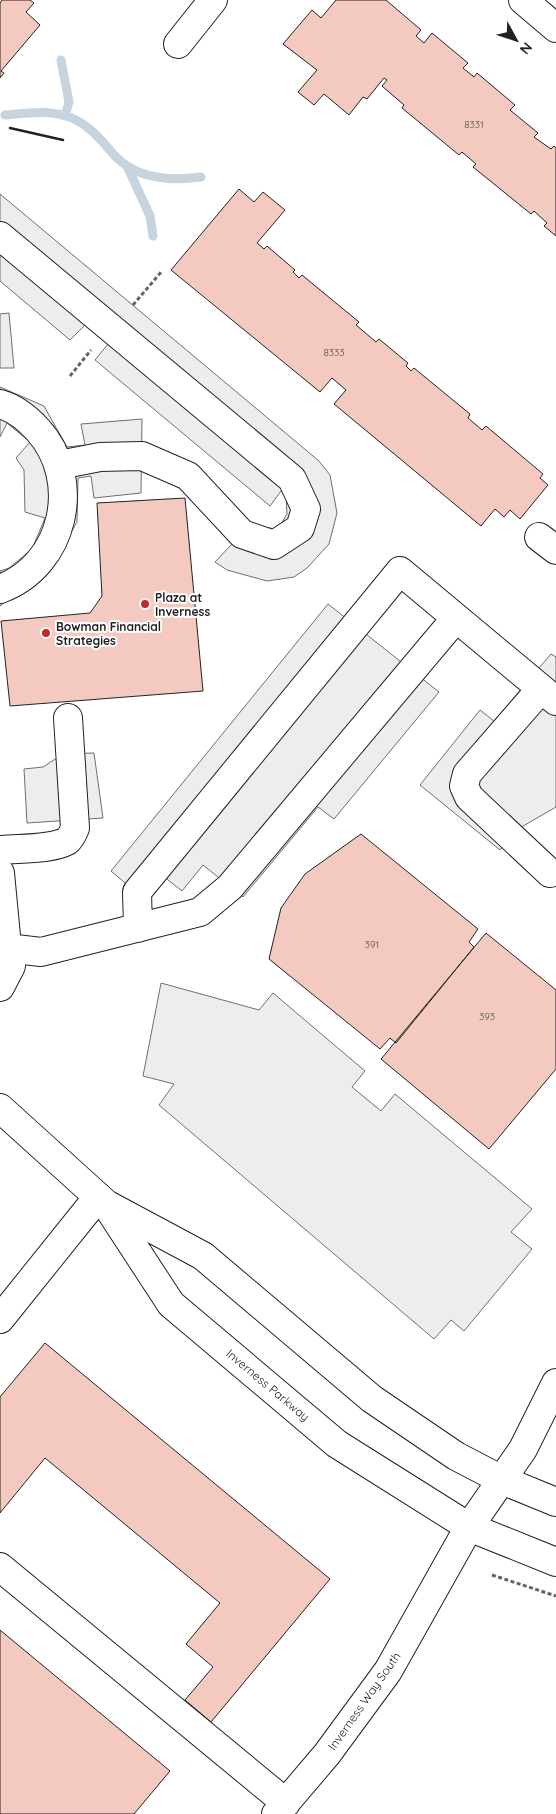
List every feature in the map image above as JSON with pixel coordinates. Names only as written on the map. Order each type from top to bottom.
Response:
[{"type":"main road","points":[[178,44],[213,0]]},
{"type":"main road","points":[[523,0],[556,28]]},
{"type":"main road","points":[[0,236],[292,479],[306,509],[300,528],[274,545],[242,534],[188,476],[142,456],[100,457],[59,465]]},
{"type":"main road","points":[[0,404],[29,420],[47,441],[59,465],[64,494],[60,524],[48,551],[28,573],[0,589]]},
{"type":"main road","points":[[138,928],[137,892],[400,571],[549,695],[467,774],[464,786],[469,797],[554,873]]},
{"type":"main road","points":[[5,950],[41,952],[200,912],[230,887],[456,618]]},
{"type":"main road","points":[[0,850],[53,845],[68,840],[73,834],[75,828],[68,718]]},
{"type":"main road","points":[[0,873],[6,936],[5,950],[11,966],[0,987]]},
{"type":"main road","name":"Inverness Parkway","points":[[0,1108],[102,1201],[203,1256],[372,1399],[456,1456],[502,1480],[556,1502]]},
{"type":"main road","points":[[0,1319],[102,1201]]},
{"type":"main road","name":"Inverness Parkway","points":[[102,1201],[171,1304],[338,1444],[469,1527],[556,1562]]},
{"type":"main road","name":"Inverness Way South","points":[[281,1809],[327,1754],[388,1671],[469,1527],[523,1449],[556,1383]]},
{"type":"main road","points":[[0,1567],[281,1809]]},
{"type":"path","points":[[133,305],[162,270]]},
{"type":"path","points":[[70,376],[91,350]]},
{"type":"path","points":[[492,1575],[556,1596]]},
{"type":"shaded area","points":[[0,194],[319,461],[330,475],[337,513],[329,544],[307,568],[294,577],[267,581],[227,570],[215,562],[249,526],[278,529],[287,514],[286,495],[281,491],[270,506],[95,360],[108,344],[86,324],[70,340],[0,281]]},
{"type":"shaded area","points":[[9,313],[14,368],[0,368],[0,314]]},
{"type":"shaded area","points":[[0,387],[44,406],[67,447],[85,445],[81,424],[142,419],[141,493],[94,498],[91,476],[78,478],[77,522],[49,571],[0,606],[0,571],[9,568],[32,549],[45,518],[25,512],[24,470],[16,458],[30,442],[7,423],[0,437]]},
{"type":"shaded area","points":[[328,604],[439,692],[334,819],[318,807],[243,897],[203,865],[182,891],[163,876],[144,899],[111,871]]},
{"type":"shaded area","points":[[551,654],[556,657],[556,807],[518,829],[500,850],[420,785],[480,710],[494,721]]},
{"type":"shaded area","points":[[94,753],[103,818],[27,823],[24,769],[43,767],[63,754]]},
{"type":"shaded area","points":[[161,983],[259,1010],[273,993],[365,1071],[352,1087],[381,1111],[395,1094],[532,1209],[511,1232],[532,1249],[464,1331],[451,1320],[434,1339],[159,1105],[174,1084],[143,1076]]},
{"type":"building","points":[[2,0],[30,0],[34,3],[26,12],[40,25],[1,71],[4,73],[0,78],[0,3]]},
{"type":"building","points":[[336,0],[386,0],[421,30],[416,36],[424,43],[432,33],[468,63],[463,68],[474,77],[477,73],[515,105],[510,110],[538,133],[534,137],[551,149],[554,146],[556,148],[556,236],[544,226],[547,223],[534,211],[531,214],[473,167],[476,164],[462,152],[459,155],[402,108],[404,105],[382,86],[387,80],[384,78],[367,99],[363,97],[349,115],[324,94],[314,105],[298,92],[317,70],[283,44],[312,10],[321,18]]},
{"type":"building","points":[[239,189],[254,202],[263,192],[285,210],[257,243],[264,249],[267,246],[295,270],[293,272],[299,278],[302,275],[359,322],[356,325],[376,342],[379,339],[408,363],[406,366],[411,371],[414,368],[470,414],[468,418],[482,430],[486,426],[543,474],[540,478],[548,485],[520,519],[510,510],[504,517],[495,509],[481,526],[334,404],[346,390],[332,378],[320,392],[171,270]]},
{"type":"building","name":"Plaza at Inverness","points":[[185,498],[203,691],[10,706],[1,621],[90,613],[102,596],[97,503]]},
{"type":"building","points":[[361,834],[478,929],[469,942],[474,947],[396,1043],[390,1038],[380,1049],[269,959],[281,908],[305,874]]},
{"type":"building","points":[[486,933],[556,990],[556,1069],[489,1149],[381,1059]]},
{"type":"building","points":[[45,1343],[330,1579],[211,1722],[185,1700],[213,1667],[186,1644],[220,1603],[45,1458],[0,1513],[0,1397]]},
{"type":"building","points":[[0,1630],[170,1771],[134,1814],[0,1814]]},
{"type":"waterway","points":[[61,60],[69,102],[65,116]]},
{"type":"waterway","points":[[5,115],[49,113],[66,116],[87,127],[117,158],[135,170],[156,177],[179,179],[201,177]]},
{"type":"waterway","points":[[127,166],[150,216],[153,236]]},
{"type":"wall","points":[[10,128],[63,140]]},
{"type":"place","name":"Plaza at Inverness","points":[[145,604]]},
{"type":"place","name":"Bowman Financial Strategies","points":[[46,633]]}]
